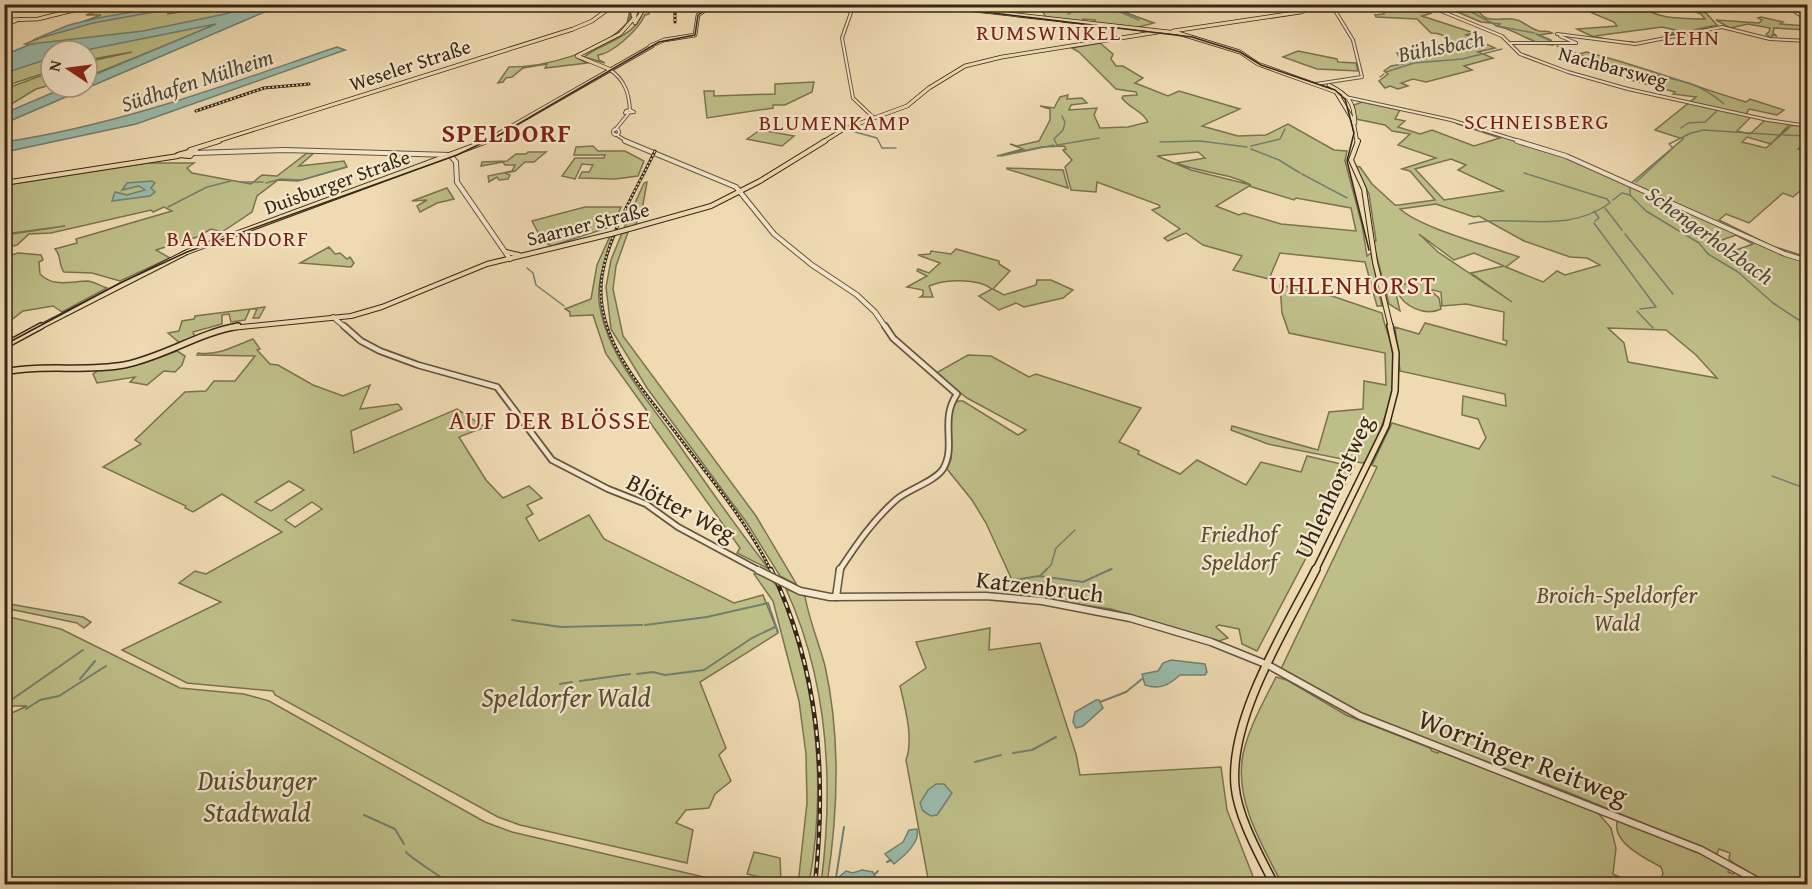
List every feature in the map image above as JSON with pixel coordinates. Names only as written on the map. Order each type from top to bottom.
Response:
[{"type":"main road","points":[[4,20],[64,14],[98,4]]},
{"type":"main road","name":"Weseler Straße","points":[[4,183],[192,152],[207,145],[573,29],[592,21],[615,4]]},
{"type":"main road","points":[[632,4],[634,19]]},
{"type":"main road","points":[[631,28],[637,4]]},
{"type":"main road","points":[[584,59],[583,55],[604,46],[631,28],[640,17],[642,4]]},
{"type":"main road","name":"Duisburger Straße","points":[[4,345],[122,283],[187,252],[442,158],[465,152],[652,46],[664,40],[695,35],[698,16],[714,4]]},
{"type":"main road","points":[[921,4],[1072,24],[1178,32],[1301,12],[1321,4]]},
{"type":"main road","points":[[1015,15],[1060,24],[1188,36]]},
{"type":"main road","points":[[609,69],[577,56],[614,38],[634,19]]},
{"type":"main road","name":"Saarner Straße","points":[[312,318],[360,314],[388,305],[461,273],[493,263],[704,209],[750,186],[836,133],[865,120],[907,106],[929,88],[968,65],[998,58],[1167,31]]},
{"type":"main road","points":[[1178,32],[1236,50],[1258,64],[1318,83],[1351,100]]},
{"type":"main road","points":[[1318,83],[1342,98]]},
{"type":"main road","name":"Uhlenhorstweg","points":[[1342,98],[1355,126]]},
{"type":"main road","name":"Uhlenhorstweg","points":[[1274,885],[1240,810],[1234,768],[1241,726],[1268,665],[1386,426],[1395,391],[1396,352],[1375,262],[1364,189],[1351,160],[1358,140],[1351,100]]},
{"type":"main road","name":"Saarner Straße","points":[[815,147],[832,133],[875,117]]},
{"type":"main road","points":[[493,263],[501,258],[505,251],[524,256]]},
{"type":"main road","name":"Saarner Straße","points":[[4,372],[45,365],[94,368],[126,364],[154,357],[235,327],[360,314]]},
{"type":"street","points":[[854,4],[842,37],[853,98],[875,117]]},
{"type":"street","points":[[1318,83],[1362,77],[1352,38],[1330,4]]},
{"type":"street","name":"Nachbarsweg","points":[[1424,4],[1502,36],[1511,43],[1514,50],[1523,56],[1598,81],[1758,118],[1808,126]]},
{"type":"street","points":[[1791,4],[1794,11],[1808,20]]},
{"type":"street","points":[[4,25],[21,19]]},
{"type":"street","points":[[1511,43],[1536,45],[1576,43],[1558,35],[1567,35],[1630,44],[1723,27],[1770,39],[1808,41]]},
{"type":"street","points":[[609,69],[616,73],[629,92],[629,112],[618,132],[727,182],[740,191],[774,234],[812,265],[858,295],[876,312],[893,338],[947,385],[956,397],[948,407],[948,457],[942,471],[909,490],[887,507],[871,524],[842,566],[837,577],[836,597]]},
{"type":"street","points":[[1342,98],[1397,107]]},
{"type":"street","points":[[1351,100],[1359,99],[1451,120],[1575,159],[1785,254],[1808,261]]},
{"type":"street","points":[[207,145],[202,150],[211,153]]},
{"type":"street","points":[[192,152],[299,150],[436,153],[451,157],[456,162],[457,182],[510,259]]},
{"type":"street","points":[[192,152],[221,153]]},
{"type":"street","points":[[436,153],[442,158]]},
{"type":"street","points":[[745,197],[750,186]]},
{"type":"street","points":[[344,323],[351,316]]},
{"type":"street","name":"Blötter Weg","points":[[336,317],[361,341],[389,354],[497,387],[545,453],[560,466],[646,504],[678,527],[800,591]]},
{"type":"street","name":"Katzenbruch","points":[[800,591],[836,597],[986,596],[1042,601],[1108,613],[1162,627],[1231,648],[1268,665]]},
{"type":"street","name":"Worringer Reitweg","points":[[1268,665],[1360,716],[1701,850],[1763,885]]},
{"type":"green space","points":[[116,5],[213,5],[167,14],[222,5],[276,5],[218,24],[99,72],[99,59],[132,52],[99,58],[99,39],[39,39],[39,75],[5,86],[4,56],[5,59],[30,45],[25,44],[101,15],[86,15]]},
{"type":"green space","points":[[644,5],[649,5],[649,14],[645,15],[630,35],[610,51],[598,55],[599,60],[605,63],[584,57],[629,31],[641,16]]},
{"type":"green space","points":[[1039,5],[1112,5],[1121,11],[1154,23],[1135,28],[1094,25],[1095,20],[1083,19],[1083,24],[1063,22],[1045,16]]},
{"type":"green space","points":[[1441,5],[1476,6],[1484,17],[1489,19],[1517,20],[1536,30],[1552,33],[1539,35],[1551,40],[1553,45],[1538,43],[1497,26],[1500,24],[1481,22]]},
{"type":"green space","points":[[1603,5],[1652,5],[1645,7],[1656,14],[1673,18],[1705,19],[1701,14],[1684,8],[1689,7],[1665,5],[1739,5],[1717,7],[1708,11],[1690,7],[1706,13],[1717,25],[1670,35],[1667,34],[1680,31],[1662,27],[1595,36],[1611,41],[1591,36],[1577,29],[1617,26],[1614,22],[1592,13],[1604,7]]},
{"type":"green space","points":[[631,6],[627,24],[621,32],[605,43],[589,49],[603,42],[627,23]]},
{"type":"green space","points":[[1380,7],[1432,13],[1422,16],[1474,33],[1466,35],[1495,48],[1478,52],[1493,58],[1464,66],[1472,70],[1426,82],[1413,79],[1401,83],[1408,86],[1398,89],[1390,86],[1385,88],[1379,81],[1388,74],[1384,71],[1391,66],[1403,64],[1397,53],[1440,54],[1460,49],[1449,47],[1443,36],[1431,33],[1417,19],[1376,17],[1375,15],[1384,14]]},
{"type":"green space","points":[[1758,18],[1783,22],[1780,24],[1807,26],[1807,30],[1774,28],[1773,33],[1777,36],[1772,35],[1772,39],[1766,34],[1770,28],[1748,24],[1730,28],[1716,20],[1759,23],[1762,20]]},
{"type":"green space","points":[[1100,43],[1113,54],[1111,59],[1116,66],[1123,66],[1143,78],[1135,83],[1168,96],[1179,91],[1240,109],[1202,126],[1238,136],[1266,135],[1288,124],[1334,150],[1347,151],[1345,161],[1362,225],[1367,256],[1371,253],[1382,306],[1377,306],[1365,262],[1280,253],[1269,279],[1233,270],[1242,256],[1203,245],[1186,233],[1168,241],[1164,238],[1180,229],[1152,210],[1160,207],[1159,205],[1097,182],[1096,192],[1071,190],[1065,167],[1072,160],[1063,150],[1066,149],[1064,146],[1042,147],[997,156],[1023,149],[1010,144],[1017,146],[1039,141],[1050,120],[1050,109],[1040,106],[1054,108],[1060,97],[1068,95],[1067,99],[1082,98],[1087,103],[1071,105],[1069,110],[1097,108],[1094,115],[1100,128],[1128,127],[1148,122],[1122,98],[1137,95],[1136,92],[1116,89],[1079,52],[1072,48]],"holes":[[[1198,152],[1205,158],[1176,163],[1232,177],[1251,185],[1191,170],[1157,156]],[[1249,186],[1294,200],[1296,198],[1351,208],[1356,231],[1281,224],[1244,213],[1239,215],[1216,206]]]},
{"type":"green space","points":[[1298,51],[1337,59],[1338,62],[1356,63],[1358,71],[1317,69],[1283,57]]},
{"type":"green space","name":"Broich-Speldorfer Wald","points":[[1586,52],[1746,102],[1750,99],[1784,110],[1777,115],[1749,109],[1746,114],[1751,117],[1737,131],[1750,134],[1765,120],[1790,124],[1774,141],[1792,125],[1807,127],[1807,141],[1798,149],[1807,152],[1807,194],[1800,191],[1793,197],[1783,193],[1749,223],[1726,214],[1719,220],[1772,246],[1807,257],[1807,884],[1768,884],[1732,862],[1729,859],[1730,853],[1719,849],[1717,854],[1565,791],[1355,712],[1281,669],[1377,467],[1372,465],[1392,423],[1479,449],[1486,438],[1478,419],[1462,415],[1463,396],[1506,406],[1505,394],[1400,371],[1395,327],[1419,334],[1425,323],[1506,345],[1507,341],[1503,340],[1504,312],[1466,304],[1442,306],[1441,292],[1429,289],[1439,298],[1441,309],[1422,311],[1409,305],[1400,296],[1397,291],[1399,286],[1405,284],[1393,281],[1400,311],[1389,304],[1373,242],[1376,241],[1369,194],[1355,166],[1360,167],[1372,184],[1395,205],[1399,205],[1435,200],[1410,171],[1402,169],[1436,158],[1398,145],[1410,134],[1392,131],[1385,125],[1356,119],[1354,105],[1362,102],[1400,110],[1395,119],[1405,121],[1398,127],[1420,134],[1432,130],[1474,146],[1500,138],[1458,124],[1461,123],[1564,156],[1630,184],[1683,139],[1655,130],[1696,97],[1673,94],[1675,92],[1627,79],[1569,57]],"holes":[[[1747,137],[1771,144],[1766,148],[1742,142]],[[1451,159],[1466,165],[1458,170],[1503,191],[1444,200],[1415,169]],[[1436,204],[1474,217],[1479,216],[1524,241],[1570,257],[1587,258],[1600,265],[1565,275],[1557,271],[1543,282],[1506,267],[1519,257],[1439,230],[1400,209]],[[1419,234],[1454,260],[1474,253],[1504,266],[1471,273],[1512,302],[1438,252]],[[1736,235],[1753,244],[1728,253],[1711,244]],[[1608,328],[1666,330],[1696,355],[1717,378],[1628,362],[1624,343]]]},
{"type":"green space","points":[[577,54],[577,58],[587,63],[545,68],[547,64],[523,68],[512,77],[498,83],[509,67],[556,61]]},
{"type":"green space","points":[[39,76],[39,88],[5,108],[5,89]]},
{"type":"green space","points":[[814,82],[812,92],[785,105],[773,105],[773,108],[707,118],[704,91],[714,91],[714,96],[775,94],[775,84]]},
{"type":"green space","points":[[760,130],[794,136],[782,146],[747,139]]},
{"type":"green space","points":[[593,146],[598,151],[625,151],[644,161],[638,176],[615,179],[579,178],[582,172],[589,172],[593,165],[582,164],[575,179],[562,176],[575,158],[604,158],[605,155],[574,155],[576,147]]},
{"type":"green space","points":[[546,152],[534,162],[525,162],[515,171],[505,173],[510,175],[508,179],[499,180],[497,177],[489,182],[488,176],[512,171],[515,165],[505,165],[503,162],[481,166],[482,162],[507,161],[516,154]]},
{"type":"green space","points":[[307,153],[314,153],[299,166],[344,161],[347,167],[298,181],[278,180],[257,196],[252,212],[222,232],[211,229],[197,237],[156,250],[170,258],[120,281],[92,273],[64,272],[55,249],[77,243],[76,239],[172,211],[164,207],[153,212],[151,210],[51,233],[29,234],[17,245],[5,248],[5,235],[65,226],[5,234],[5,185],[147,163],[194,163],[187,168],[192,173],[251,184],[262,175],[277,176]]},
{"type":"green space","points":[[1007,169],[1063,170],[1068,188]]},
{"type":"green space","points":[[647,182],[642,210],[635,226],[624,228],[644,183]]},
{"type":"green space","points":[[447,188],[454,199],[437,203],[420,212],[417,206],[427,200],[412,201]]},
{"type":"green space","points":[[585,207],[621,207],[613,226],[552,246],[543,242],[532,221]]},
{"type":"green space","points":[[628,232],[616,266],[613,289],[623,336],[756,516],[797,585],[780,576],[747,523],[647,388],[611,329],[606,287],[611,260],[622,233]]},
{"type":"green space","points":[[615,235],[603,267],[599,292],[603,320],[609,338],[638,389],[769,569],[737,553],[740,548],[644,414],[647,411],[606,354],[593,315],[570,316],[570,312],[565,309],[591,299],[597,265],[610,236]]},
{"type":"green space","points":[[329,247],[335,254],[340,253],[347,259],[350,257],[354,263],[351,267],[300,263]]},
{"type":"green space","points":[[956,249],[999,261],[999,264],[1010,271],[993,289],[1004,295],[1036,285],[1037,280],[1051,280],[1073,290],[1063,298],[1024,307],[1016,303],[999,310],[979,296],[992,289],[970,281],[952,281],[929,286],[933,297],[920,297],[923,295],[923,290],[907,287],[927,276],[917,271],[918,269],[929,273],[940,263],[918,255],[930,254],[931,251],[951,254]]},
{"type":"green space","points":[[18,253],[41,255],[43,260],[39,262],[40,274],[51,281],[63,283],[88,281],[107,288],[62,312],[53,306],[23,311],[5,325],[5,257]]},
{"type":"green space","points":[[1280,285],[1335,297],[1382,313],[1392,349],[1393,379],[1384,421],[1367,461],[1362,463],[1268,444],[1231,430],[1232,426],[1318,450],[1329,412],[1363,409],[1364,381],[1386,385],[1385,353],[1289,333],[1282,313]]},
{"type":"green space","points":[[265,307],[259,318],[253,318],[257,309],[250,309],[245,320],[231,322],[229,314],[222,315],[222,324],[193,332],[195,337],[181,344],[168,333],[179,331],[182,321],[194,319],[195,316]]},
{"type":"green space","name":"Speldorfer Wald","points":[[253,339],[260,349],[257,350],[270,364],[278,365],[313,385],[343,396],[370,385],[360,409],[398,404],[402,409],[351,431],[354,453],[457,409],[485,427],[459,437],[486,480],[503,498],[529,486],[542,498],[527,505],[533,514],[526,518],[539,541],[589,515],[604,539],[734,603],[763,595],[778,633],[700,682],[726,748],[719,755],[731,781],[715,794],[709,808],[686,810],[676,823],[693,830],[687,863],[520,825],[498,817],[275,695],[273,691],[187,683],[122,650],[221,602],[179,583],[195,571],[206,574],[282,532],[222,494],[193,512],[185,508],[186,506],[103,467],[141,444],[135,440],[185,392],[206,391],[214,381],[235,381],[255,356],[197,355],[198,353],[219,352]],"holes":[[[289,481],[304,490],[271,511],[255,502]],[[312,502],[322,509],[295,527],[285,520]]]},
{"type":"green space","points":[[177,351],[185,356],[182,365],[175,372],[164,371],[147,385],[130,382],[135,377],[97,383],[93,374],[99,370],[143,363]]},
{"type":"green space","name":"Friedhof Speldorf","points":[[968,355],[991,356],[1029,377],[1036,374],[1141,408],[1119,442],[1139,451],[1138,454],[1180,474],[1197,460],[1246,485],[1261,462],[1301,472],[1307,456],[1354,467],[1257,651],[1242,644],[1239,629],[1219,625],[1216,627],[1228,638],[1219,641],[1111,609],[1015,595],[1015,591],[1021,590],[1021,586],[1012,580],[986,523],[972,500],[947,469],[951,459],[951,407],[958,401],[963,401],[1018,435],[1026,430],[967,398],[936,373]]},
{"type":"green space","points":[[757,573],[776,585],[786,604],[800,651],[813,717],[818,784],[817,818],[809,884],[798,884],[807,803],[806,754],[799,701],[773,601],[754,574]]},
{"type":"green space","points":[[786,589],[805,596],[825,666],[834,720],[836,775],[834,830],[827,884],[821,884],[827,809],[825,734],[811,661]]},
{"type":"green space","points":[[4,603],[83,617],[91,622],[84,628],[77,623],[5,608]]},
{"type":"green space","name":"Duisburger Stadtwald","points":[[5,616],[61,629],[180,688],[244,694],[269,701],[485,822],[512,832],[725,882],[782,884],[5,884],[5,716],[27,706],[5,706]]},
{"type":"green space","points":[[990,628],[989,650],[1040,643],[1076,754],[1080,775],[1221,767],[1227,810],[1256,884],[929,884],[906,760],[909,733],[900,686],[926,668],[916,642]]},
{"type":"green space","points":[[1276,677],[1287,680],[1346,715],[1430,748],[1432,751],[1438,753],[1439,751],[1597,812],[1611,828],[1616,848],[1613,874],[1634,884],[1282,884],[1252,822],[1242,788],[1241,771],[1249,734]]},
{"type":"green space","points":[[1618,819],[1729,866],[1728,872],[1733,874],[1736,871],[1758,884],[1660,884],[1663,873],[1661,867],[1631,849],[1624,842],[1619,835]]},
{"type":"green space","points":[[754,852],[780,858],[781,882],[747,874]]},
{"type":"shaded area","points":[[179,4],[192,5],[93,23],[33,40],[69,25]]},
{"type":"shaded area","points":[[257,4],[281,5],[99,83],[99,73],[216,24],[99,47],[99,39],[74,39],[143,31],[225,14]]},
{"type":"shaded area","points":[[39,43],[39,62],[5,73],[5,59],[12,52]]},
{"type":"shaded area","points":[[337,47],[345,50],[136,124],[5,152],[5,142],[91,125],[132,114]]},
{"type":"shaded area","points":[[39,99],[61,99],[5,123],[5,113]]},
{"type":"shaded area","points":[[152,181],[155,183],[151,188],[155,192],[150,196],[112,201],[115,192],[127,195],[145,190],[139,186],[122,190],[127,183]]},
{"type":"shaded area","points":[[1171,660],[1205,664],[1207,672],[1205,675],[1180,675],[1160,687],[1145,685],[1142,674],[1158,671],[1163,663]]},
{"type":"shaded area","points":[[1099,700],[1103,708],[1083,726],[1076,728],[1073,722],[1075,712]]},
{"type":"shaded area","points":[[936,784],[944,784],[952,793],[937,815],[931,816],[923,811],[920,803],[928,790]]},
{"type":"shaded area","points":[[917,829],[918,834],[914,844],[894,864],[885,854],[903,842],[909,830]]},
{"type":"shaded area","points":[[862,870],[873,872],[876,879],[865,884],[837,884],[839,877],[846,871],[853,873]]},
{"type":"waterway","points":[[1068,14],[1087,4]]},
{"type":"waterway","points":[[1101,4],[1139,20]]},
{"type":"waterway","name":"Bühlsbach","points":[[1457,4],[1497,26],[1534,33]]},
{"type":"waterway","name":"Bühlsbach","points":[[1536,34],[1551,41]]},
{"type":"waterway","name":"Bühlsbach","points":[[1557,46],[1617,69]]},
{"type":"waterway","name":"Bühlsbach","points":[[1386,72],[1414,63],[1462,59],[1502,49]]},
{"type":"waterway","name":"Bühlsbach","points":[[1618,68],[1634,72]]},
{"type":"waterway","name":"Bühlsbach","points":[[1623,71],[1630,72]]},
{"type":"waterway","name":"Bühlsbach","points":[[1642,73],[1694,85],[1724,104]]},
{"type":"waterway","name":"Bühlsbach","points":[[1380,77],[1384,74]]},
{"type":"waterway","name":"Bühlsbach","points":[[1681,128],[1688,123],[1705,122],[1718,110]]},
{"type":"waterway","points":[[1062,116],[1065,122],[1063,130],[1054,139],[1057,145],[1099,138]]},
{"type":"waterway","points":[[1251,146],[1280,139],[1285,129]]},
{"type":"waterway","points":[[848,130],[877,138],[882,148],[896,148]]},
{"type":"waterway","name":"Schengerholzbach","points":[[1636,182],[1673,148],[1669,144],[1691,133],[1704,130],[1779,135]]},
{"type":"waterway","name":"Schengerholzbach","points":[[1783,135],[1808,136]]},
{"type":"waterway","points":[[1160,142],[1200,141],[1247,147]]},
{"type":"waterway","points":[[1001,156],[1054,145]]},
{"type":"waterway","points":[[1251,149],[1279,160],[1300,173]]},
{"type":"waterway","points":[[266,183],[281,179],[302,180],[346,167]]},
{"type":"waterway","points":[[1524,173],[1607,199],[1610,203],[1594,212]]},
{"type":"waterway","points":[[1302,174],[1347,198]]},
{"type":"waterway","points":[[168,207],[207,187],[231,181]]},
{"type":"waterway","points":[[240,182],[263,182]]},
{"type":"waterway","name":"Schengerholzbach","points":[[1630,187],[1630,195]]},
{"type":"waterway","points":[[1613,200],[1622,193],[1630,195]]},
{"type":"waterway","name":"Schengerholzbach","points":[[1630,195],[1646,211],[1699,243],[1708,254],[1738,272],[1773,303],[1808,326]]},
{"type":"waterway","points":[[1605,208],[1622,230]]},
{"type":"waterway","points":[[1469,224],[1487,221],[1558,221],[1575,219],[1594,212]]},
{"type":"waterway","points":[[1594,212],[1599,218],[1595,221]]},
{"type":"waterway","points":[[1594,223],[1656,307],[1640,309]]},
{"type":"waterway","points":[[1625,234],[1673,294]]},
{"type":"waterway","points":[[527,268],[533,273],[536,285],[564,306]]},
{"type":"waterway","points":[[1637,311],[1653,328]]},
{"type":"waterway","points":[[1772,476],[1807,489]]},
{"type":"waterway","points":[[1040,576],[1051,565],[1056,548],[1075,530]]},
{"type":"waterway","points":[[1015,580],[1039,576],[1083,582],[1111,569]]},
{"type":"waterway","points":[[1108,571],[1112,569]]},
{"type":"waterway","points":[[645,625],[707,617],[768,603],[778,632]]},
{"type":"waterway","points":[[4,629],[12,619]]},
{"type":"waterway","points":[[512,620],[561,627],[642,625]]},
{"type":"waterway","points":[[637,674],[653,672],[665,675],[704,670],[752,638],[775,627]]},
{"type":"waterway","points":[[4,705],[83,650]]},
{"type":"waterway","points":[[80,679],[95,661]]},
{"type":"waterway","points":[[26,709],[40,700],[59,696],[106,666]]},
{"type":"waterway","points":[[580,681],[630,674]]},
{"type":"waterway","points":[[1100,702],[1126,692],[1142,679]]},
{"type":"waterway","points":[[560,684],[572,682]]},
{"type":"waterway","points":[[1013,753],[1032,750],[1056,737]]},
{"type":"waterway","points":[[975,762],[1001,755]]},
{"type":"waterway","points":[[364,815],[395,829],[404,844]]},
{"type":"waterway","points":[[835,884],[844,827]]},
{"type":"waterway","points":[[406,852],[450,884]]},
{"type":"waterway","points":[[887,862],[891,860]]},
{"type":"waterway","points":[[874,875],[878,871]]},
{"type":"tram line","points":[[4,345],[120,283],[187,252],[457,155],[501,134],[659,42],[695,35],[698,15],[714,4]]},
{"type":"tram line","points":[[919,4],[1192,37],[1240,52],[1261,65],[1335,90],[1345,99],[1354,133],[1347,161],[1369,250]]},
{"type":"railway","points":[[675,11],[675,22]]},
{"type":"railway","points":[[196,111],[264,88],[309,84]]},
{"type":"railway","points":[[655,151],[624,212],[606,260],[602,276],[601,298],[605,320],[612,341],[635,380],[739,517],[771,571]]},
{"type":"railway","points":[[771,569],[800,645],[816,723],[820,803],[815,884]]},
{"type":"district","name":"RUMSWINKEL","points":[[1049,32]]},
{"type":"district","name":"LEHN","points":[[1692,37]]},
{"type":"district","name":"SCHNEISBERG","points":[[1537,121]]},
{"type":"district","name":"BLUMENKAMP","points":[[835,122]]},
{"type":"district","name":"SPELDORF","points":[[507,133]]},
{"type":"district","name":"BAAKENDORF","points":[[238,238]]},
{"type":"district","name":"UHLENHORST","points":[[1353,285]]},
{"type":"district","name":"AUF DER BLÖSSE","points":[[550,420]]},
{"type":"water label","name":"Südhafen Mülheim","points":[[197,80]]}]
